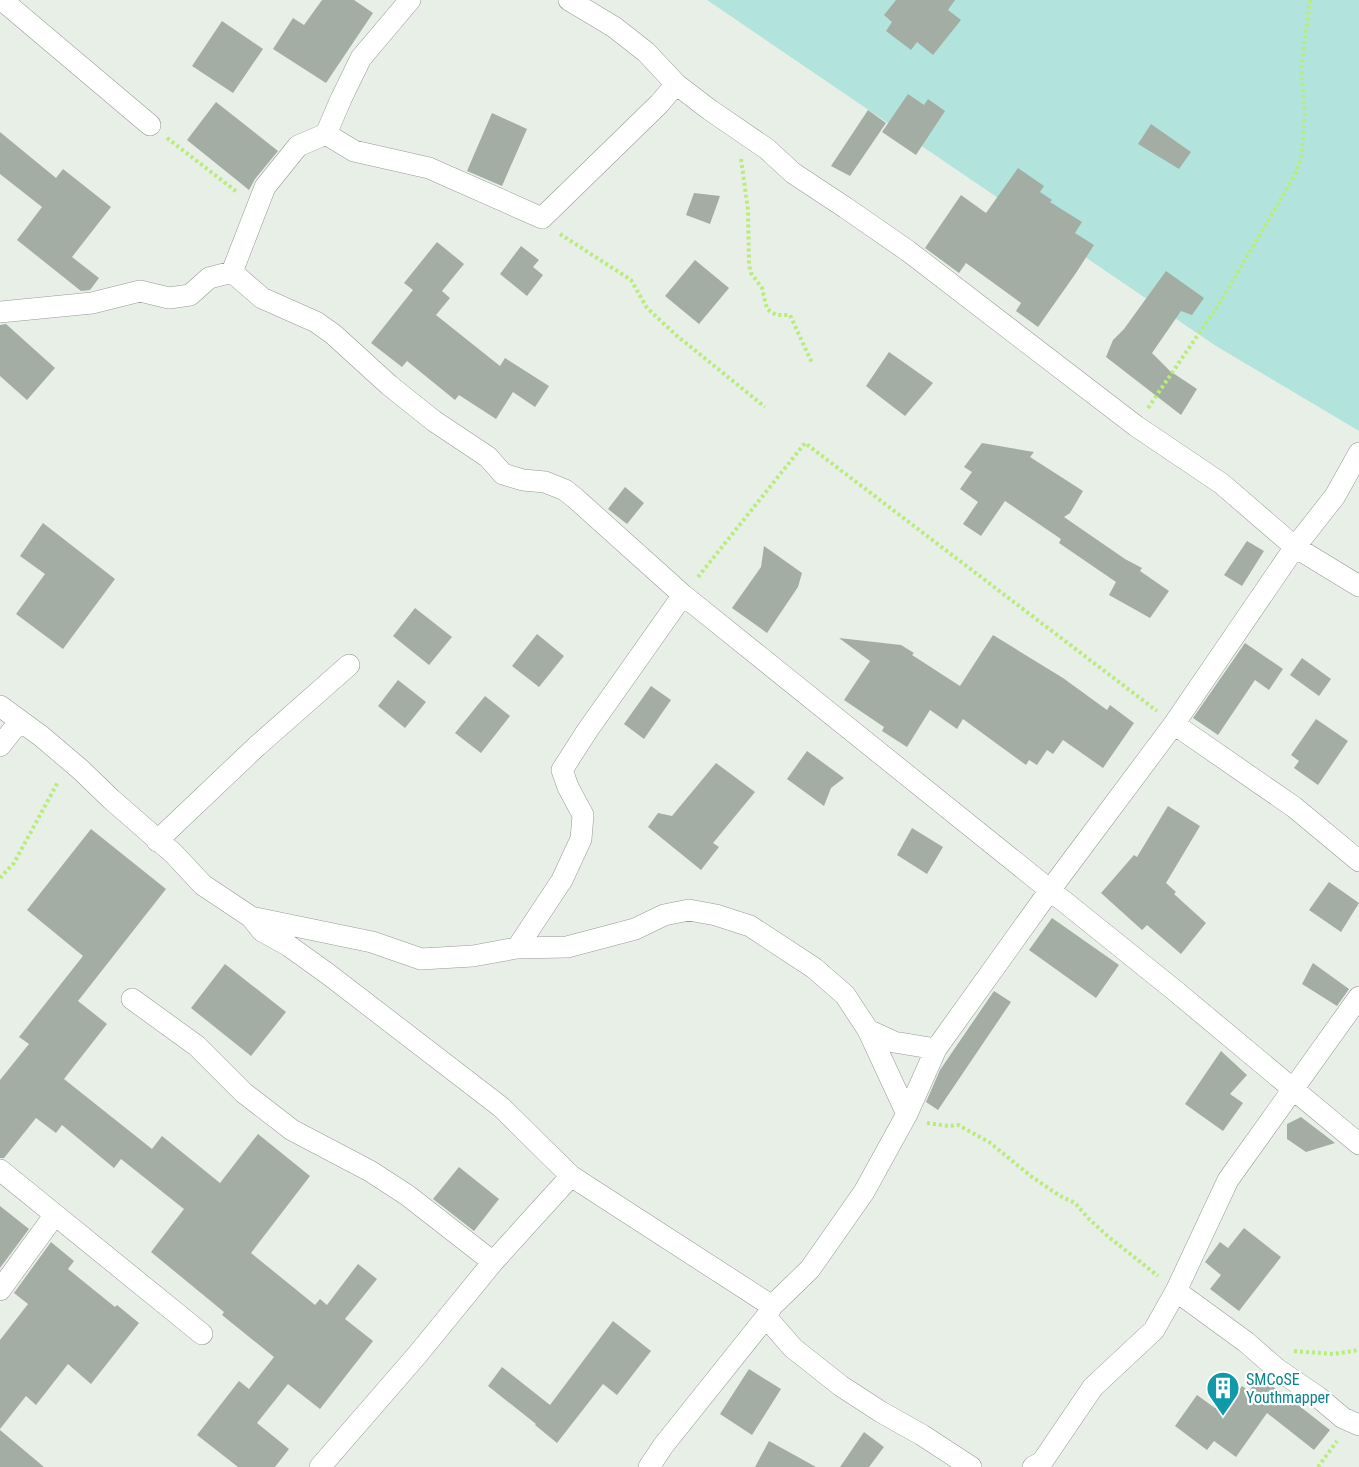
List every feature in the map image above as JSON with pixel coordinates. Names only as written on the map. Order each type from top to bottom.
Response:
[{"type":"street","points":[[2,0],[150,125]]},
{"type":"street","points":[[232,272],[266,187],[298,146],[326,134],[361,58],[410,0]]},
{"type":"street","points":[[569,0],[614,27],[646,52],[676,84],[767,149],[793,173],[908,251],[1136,426],[1222,484],[1295,546],[1359,586]]},
{"type":"street","points":[[326,134],[354,151],[429,168],[542,218],[659,104],[676,84]]},
{"type":"street","points":[[0,312],[92,303],[140,291],[169,298],[189,295],[209,278],[232,272]]},
{"type":"street","points":[[232,272],[262,298],[316,322],[333,334],[389,385],[434,421],[488,457],[503,474],[523,480],[545,482],[565,490],[587,507],[683,595],[1173,989],[1359,1144]]},
{"type":"street","points":[[649,1467],[769,1311],[810,1269],[864,1191],[907,1114],[936,1049],[1050,890],[1174,724],[1295,546],[1335,496],[1359,453]]},
{"type":"street","points":[[517,948],[562,880],[580,839],[583,815],[562,770],[683,595]]},
{"type":"street","points":[[157,841],[257,746],[349,665]]},
{"type":"street","points":[[0,706],[63,755],[174,854],[203,885],[251,917],[262,931],[289,946],[328,974],[501,1107],[571,1176],[769,1311],[793,1348],[841,1386],[971,1467]]},
{"type":"street","points":[[0,746],[20,721]]},
{"type":"street","points":[[1174,724],[1294,807],[1359,861]]},
{"type":"street","points":[[251,917],[372,942],[421,959],[473,956],[517,948],[567,947],[635,929],[664,915],[689,910],[716,915],[750,926],[814,968],[845,995],[868,1030],[907,1114]]},
{"type":"street","points":[[1033,1467],[1042,1462],[1093,1387],[1154,1330],[1176,1291],[1228,1180],[1359,997]]},
{"type":"street","points":[[132,999],[196,1046],[244,1093],[292,1130],[370,1171],[407,1195],[493,1262]]},
{"type":"street","points":[[868,1030],[894,1042],[936,1049]]},
{"type":"street","points":[[0,1170],[202,1334]]},
{"type":"street","points":[[320,1467],[418,1354],[493,1262],[571,1176]]},
{"type":"street","points":[[0,1290],[54,1216]]},
{"type":"street","points":[[1176,1291],[1246,1342],[1277,1369],[1351,1422]]},
{"type":"path","points":[[1136,426],[1219,304],[1292,180],[1301,160],[1305,113],[1301,69],[1310,0]]},
{"type":"path","points":[[150,125],[258,207]]},
{"type":"path","points":[[736,126],[748,210],[751,273],[762,288],[767,309],[776,315],[790,315],[812,363]]},
{"type":"path","points":[[542,218],[562,236],[631,280],[648,308],[676,335],[765,407]]},
{"type":"path","points":[[683,595],[805,443],[1174,724]]},
{"type":"path","points":[[0,878],[14,863],[58,784],[63,755]]},
{"type":"path","points":[[907,1114],[927,1123],[958,1125],[989,1142],[1032,1177],[1075,1203],[1110,1239],[1132,1254],[1176,1291]]},
{"type":"path","points":[[1292,1351],[1333,1354],[1359,1350]]},
{"type":"path","points":[[1318,1467],[1351,1422]]},
{"type":"shaded area","points":[[707,0],[1359,0],[1359,431],[1216,346]]},
{"type":"building","points":[[322,0],[354,0],[373,13],[326,83],[273,49],[293,18],[304,25]]},
{"type":"building","points":[[896,0],[955,0],[948,10],[961,20],[933,55],[917,42],[911,50],[886,31],[892,22],[884,15]]},
{"type":"building","points":[[222,21],[263,49],[233,93],[192,66]]},
{"type":"building","points":[[908,94],[924,105],[928,99],[945,111],[916,155],[882,132]]},
{"type":"building","points":[[216,102],[278,151],[249,190],[187,140]]},
{"type":"building","points":[[868,110],[886,123],[850,176],[831,166]]},
{"type":"building","points":[[492,113],[527,129],[502,186],[467,171]]},
{"type":"building","points":[[1151,124],[1191,152],[1179,169],[1138,144]]},
{"type":"building","points":[[0,132],[56,178],[63,169],[111,207],[72,257],[99,278],[90,290],[81,291],[17,240],[42,207],[0,174]]},
{"type":"building","points":[[1018,168],[1044,186],[1040,192],[1052,200],[1050,202],[1082,222],[1075,233],[1094,245],[1038,327],[1016,311],[1021,303],[966,263],[959,273],[925,248],[961,195],[986,213]]},
{"type":"building","points":[[694,193],[720,196],[710,224],[686,215]]},
{"type":"building","points":[[437,242],[464,264],[442,291],[450,298],[436,315],[500,366],[505,358],[549,386],[535,407],[513,392],[496,419],[459,395],[455,400],[407,361],[402,367],[371,343],[413,290],[404,283]]},
{"type":"building","points":[[521,246],[539,260],[533,267],[543,275],[527,296],[500,274]]},
{"type":"building","points":[[695,260],[729,288],[699,324],[665,296]]},
{"type":"building","points":[[1166,271],[1204,298],[1192,315],[1181,311],[1152,353],[1170,371],[1197,389],[1181,415],[1106,357],[1113,340],[1124,329]]},
{"type":"building","points":[[6,324],[55,368],[27,400],[0,376],[0,325]]},
{"type":"building","points":[[889,352],[933,383],[905,416],[866,386]]},
{"type":"building","points":[[982,443],[1034,452],[1030,457],[1083,491],[1070,513],[1064,517],[1142,568],[1140,571],[1169,591],[1150,618],[1109,595],[1116,582],[1059,543],[1061,539],[1005,501],[981,536],[963,524],[978,502],[960,489],[972,472],[964,467]]},
{"type":"building","points":[[625,487],[644,503],[627,524],[608,509]]},
{"type":"building","points":[[43,523],[115,579],[63,649],[16,614],[45,574],[20,556]]},
{"type":"building","points":[[1247,541],[1264,551],[1242,586],[1224,575]]},
{"type":"building","points":[[764,546],[802,573],[798,587],[767,633],[732,608],[761,567]]},
{"type":"building","points":[[415,608],[452,637],[429,665],[393,636]]},
{"type":"building","points":[[537,634],[564,656],[539,687],[512,666]]},
{"type":"building","points":[[993,635],[1063,678],[1107,710],[1110,705],[1134,723],[1103,768],[1063,740],[1053,754],[1047,750],[1037,765],[1029,760],[1026,765],[963,719],[957,729],[930,710],[907,747],[882,731],[884,727],[844,700],[870,661],[839,638],[901,645],[914,653],[912,655],[960,686]]},
{"type":"building","points":[[1245,643],[1283,669],[1269,690],[1255,680],[1218,735],[1193,718]]},
{"type":"building","points":[[1302,658],[1331,679],[1319,696],[1290,675]]},
{"type":"building","points":[[398,680],[426,702],[405,728],[378,706]]},
{"type":"building","points":[[651,686],[671,700],[644,739],[624,724]]},
{"type":"building","points":[[485,696],[510,716],[481,753],[455,733]]},
{"type":"building","points":[[1316,719],[1348,741],[1318,785],[1294,768],[1299,761],[1291,755]]},
{"type":"building","points":[[807,751],[844,778],[831,788],[824,806],[787,779]]},
{"type":"building","points":[[716,763],[755,792],[713,843],[719,847],[701,870],[648,827],[658,813],[672,816]]},
{"type":"building","points":[[1168,806],[1200,826],[1166,883],[1176,892],[1174,894],[1206,923],[1181,954],[1147,925],[1142,930],[1101,893],[1134,855],[1137,857]]},
{"type":"building","points":[[912,828],[943,847],[927,874],[897,855]]},
{"type":"building","points":[[91,829],[166,889],[78,1001],[107,1024],[64,1079],[152,1149],[162,1136],[220,1183],[258,1134],[310,1176],[251,1253],[315,1305],[320,1299],[327,1305],[358,1264],[377,1279],[345,1319],[373,1341],[320,1409],[288,1384],[257,1423],[289,1449],[275,1467],[238,1467],[197,1435],[239,1381],[249,1389],[274,1357],[222,1315],[224,1312],[151,1252],[184,1209],[121,1159],[114,1168],[62,1125],[56,1133],[36,1118],[4,1158],[0,1158],[0,1080],[29,1044],[19,1037],[83,956],[27,910]]},
{"type":"building","points":[[1329,882],[1359,903],[1341,932],[1309,910]]},
{"type":"building","points":[[1052,918],[1119,965],[1096,998],[1029,950]]},
{"type":"building","points":[[1313,963],[1349,989],[1337,1006],[1302,984]]},
{"type":"building","points":[[225,964],[286,1012],[251,1056],[191,1008]]},
{"type":"building","points":[[994,991],[1011,1002],[938,1110],[926,1102],[940,1070]]},
{"type":"building","points":[[1221,1051],[1247,1075],[1230,1094],[1243,1103],[1223,1131],[1185,1104]]},
{"type":"building","points":[[1301,1117],[1335,1143],[1306,1152],[1287,1139],[1287,1124]]},
{"type":"building","points":[[459,1167],[499,1199],[474,1231],[433,1199]]},
{"type":"building","points":[[0,1206],[29,1229],[0,1268]]},
{"type":"building","points":[[1244,1228],[1281,1257],[1239,1311],[1210,1289],[1221,1275],[1205,1262],[1220,1242],[1228,1248]]},
{"type":"building","points":[[51,1242],[74,1261],[68,1269],[139,1323],[91,1384],[68,1364],[36,1405],[26,1396],[0,1429],[0,1340],[28,1304],[14,1293]]},
{"type":"building","points":[[613,1321],[651,1351],[617,1395],[603,1384],[557,1443],[488,1386],[502,1367],[550,1405]]},
{"type":"building","points":[[749,1369],[781,1389],[752,1435],[720,1414]]},
{"type":"building","name":"SMCoSE Youthmapper","points":[[1259,1377],[1330,1430],[1314,1450],[1267,1413],[1236,1457],[1214,1441],[1207,1450],[1175,1426],[1197,1395],[1215,1408],[1229,1389],[1236,1394],[1242,1386],[1249,1391]]},
{"type":"building","points":[[0,1430],[44,1467],[0,1467]]},
{"type":"building","points":[[864,1432],[884,1447],[869,1467],[840,1467]]},
{"type":"building","points":[[769,1441],[816,1467],[755,1467]]},
{"type":"place","name":"SMCoSE Youthmapper","points":[[1223,1417]]}]
